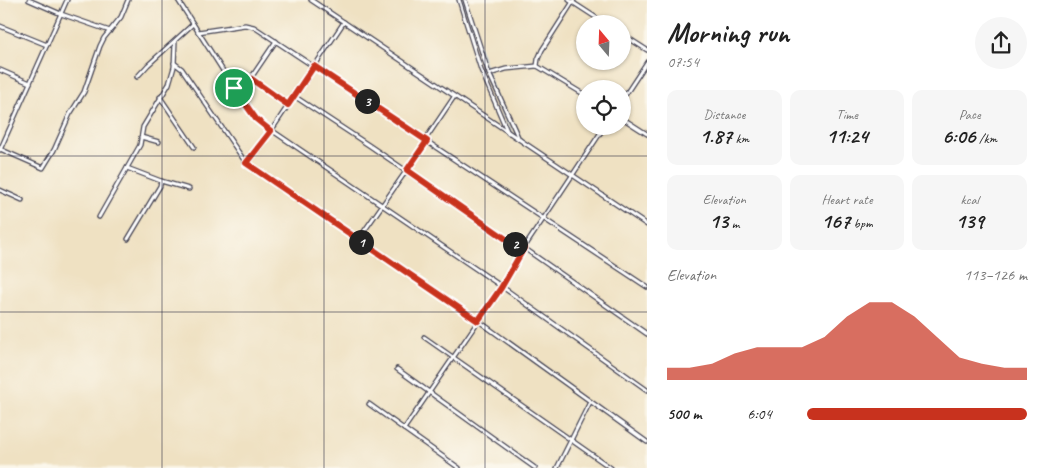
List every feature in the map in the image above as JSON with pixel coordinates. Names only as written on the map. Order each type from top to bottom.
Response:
[{"type":"street","points":[[28,0],[110,31]]},
{"type":"street","points":[[67,0],[0,150],[42,168],[54,150],[70,114],[84,92],[100,46],[121,17],[128,0]]},
{"type":"street","points":[[178,0],[256,119],[501,286],[647,390]]},
{"type":"street","points":[[311,0],[647,226]]},
{"type":"street","points":[[459,0],[481,70],[508,133]]},
{"type":"street","points":[[465,0],[489,74],[513,130],[520,141]]},
{"type":"street","points":[[537,66],[542,50],[572,1],[593,15]]},
{"type":"street","points":[[246,163],[271,131],[344,22]]},
{"type":"street","points":[[137,77],[193,24]]},
{"type":"street","points":[[198,32],[250,25],[647,287]]},
{"type":"street","points":[[0,26],[47,45]]},
{"type":"street","points":[[631,40],[647,50]]},
{"type":"street","points":[[234,88],[250,78],[276,41]]},
{"type":"street","points":[[99,217],[140,145],[143,127],[168,84],[174,62],[175,42]]},
{"type":"street","points":[[174,62],[182,69],[246,163],[478,321],[647,442]]},
{"type":"street","points":[[631,86],[647,62]]},
{"type":"street","points":[[489,74],[506,69],[537,66],[576,90]]},
{"type":"street","points":[[0,70],[30,83]]},
{"type":"street","points":[[250,78],[288,105]]},
{"type":"street","points":[[294,96],[407,170],[506,239],[524,248],[647,334]]},
{"type":"street","points":[[160,97],[194,147]]},
{"type":"street","points":[[358,240],[427,141],[427,137],[454,97]]},
{"type":"street","points":[[631,124],[647,134]]},
{"type":"street","points":[[404,429],[501,288],[524,248],[599,135]]},
{"type":"street","points":[[141,137],[158,142]]},
{"type":"street","points":[[127,168],[189,189]]},
{"type":"street","points":[[128,239],[160,186],[161,181]]},
{"type":"street","points":[[0,190],[22,200]]},
{"type":"street","points":[[424,337],[611,468]]},
{"type":"street","points":[[397,369],[535,468]]},
{"type":"street","points":[[557,468],[590,402]]},
{"type":"street","points":[[369,404],[459,468]]},
{"type":"waterway","points":[[463,0],[498,105],[513,134]]},
{"type":"route","points":[[314,66],[427,141],[407,170],[506,239],[524,248],[501,288],[478,321],[459,306],[345,232],[246,163],[271,131],[256,119],[234,88],[250,78],[288,105],[314,66]]}]
